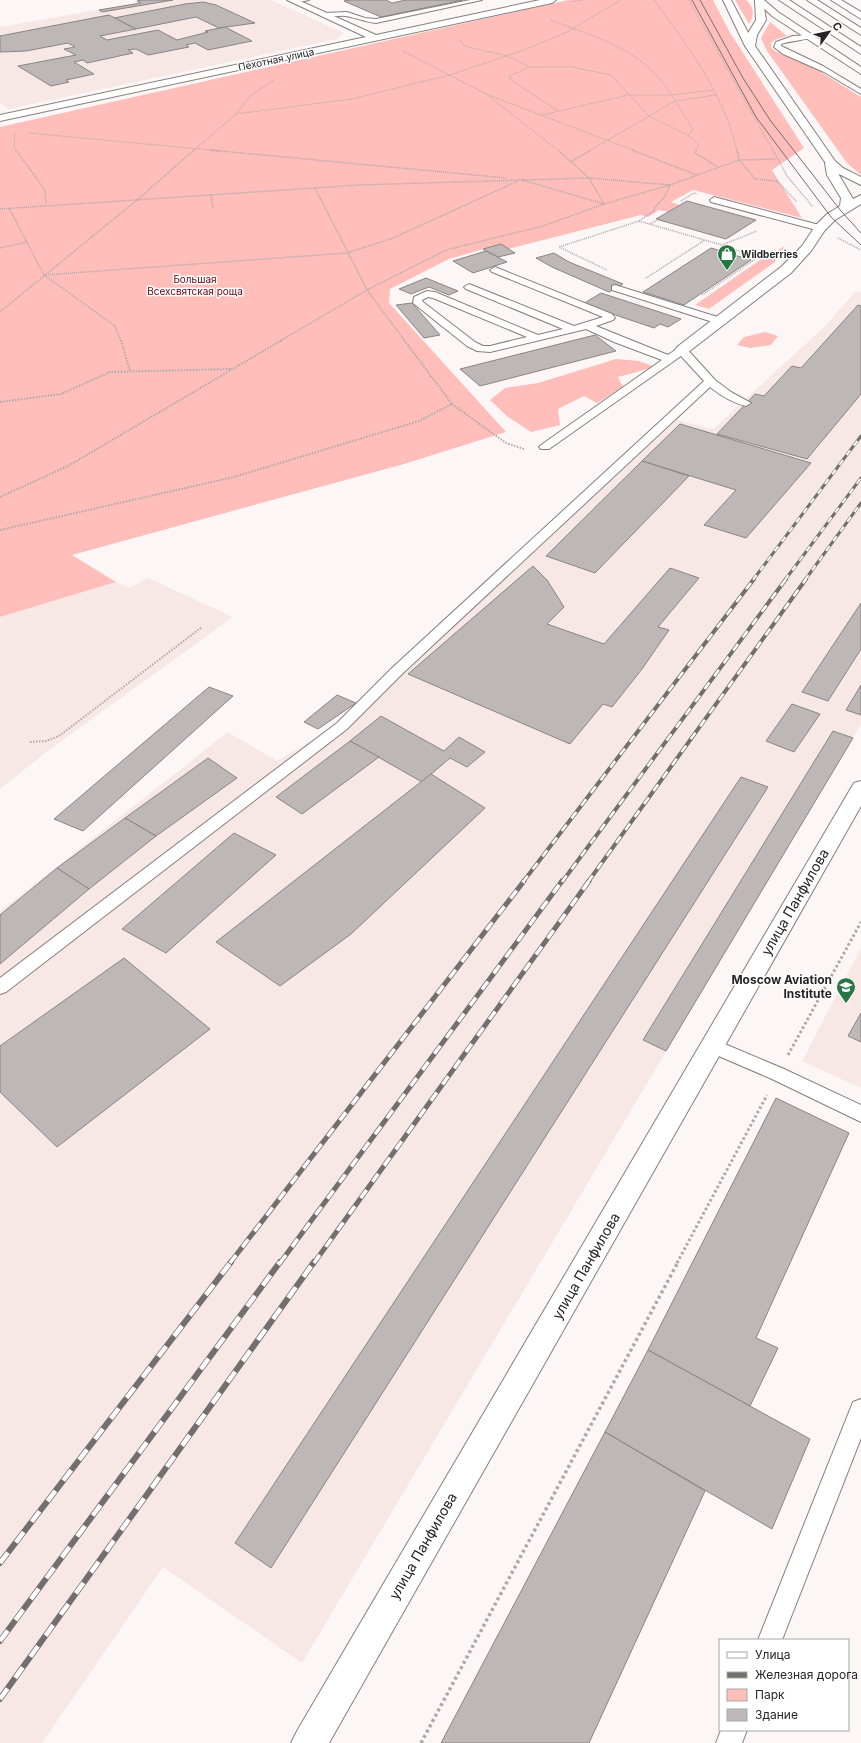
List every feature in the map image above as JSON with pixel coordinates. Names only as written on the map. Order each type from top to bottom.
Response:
[{"type":"main road","name":"Пехотная улица","points":[[0,118],[552,0]]},
{"type":"main road","points":[[726,0],[750,46],[831,163],[839,170],[861,182]]},
{"type":"main road","points":[[750,46],[752,35],[761,20],[759,0]]},
{"type":"main road","points":[[759,0],[775,14],[861,71]]},
{"type":"main road","points":[[783,0],[861,51]]},
{"type":"main road","points":[[811,0],[861,32]]},
{"type":"main road","points":[[835,0],[861,16]]},
{"type":"main road","points":[[838,0],[861,12]]},
{"type":"main road","points":[[293,1],[376,38]]},
{"type":"main road","points":[[831,163],[833,175],[847,198],[848,202],[846,207]]},
{"type":"main road","points":[[682,350],[786,270],[807,248],[822,226],[846,207],[861,199]]},
{"type":"main road","name":"улица Панфилова","points":[[310,1743],[861,788]]},
{"type":"lane","points":[[293,1],[306,0]]},
{"type":"lane","points":[[324,15],[347,14],[364,20],[376,21],[479,0]]},
{"type":"lane","points":[[809,37],[784,40],[778,43],[777,47],[782,51],[826,71],[861,92]]},
{"type":"lane","points":[[714,200],[822,226]]},
{"type":"lane","points":[[495,270],[609,316],[610,318],[587,326],[573,329],[537,338],[490,349],[481,349],[465,340],[418,303],[417,299],[427,294],[435,295],[537,338]]},
{"type":"lane","points":[[469,287],[573,329]]},
{"type":"lane","points":[[616,288],[720,321]]},
{"type":"lane","points":[[587,326],[618,340],[670,359]]},
{"type":"lane","points":[[545,447],[682,350],[710,381],[729,397],[746,403]]},
{"type":"lane","points":[[0,987],[342,726],[396,671],[710,381]]},
{"type":"lane","points":[[713,1046],[778,1074],[861,1114]]},
{"type":"lane","points":[[770,1639],[861,1410]]},
{"type":"lane","points":[[729,1743],[734,1731]]},
{"type":"path","points":[[236,114],[352,99],[450,75],[507,56],[572,29],[621,0]]},
{"type":"path","points":[[654,0],[694,55],[720,100],[730,126],[739,160],[755,179],[777,181],[802,206]]},
{"type":"path","points":[[689,0],[776,159],[787,176],[816,210],[822,226]]},
{"type":"path","points":[[552,20],[621,50],[642,61],[655,74],[693,129],[688,136]]},
{"type":"path","points":[[457,34],[464,46],[507,56],[530,67]]},
{"type":"path","points":[[399,49],[486,94],[697,175]]},
{"type":"path","points":[[558,111],[511,80],[509,76],[530,67],[572,67],[611,75],[649,116],[688,136],[699,145],[695,153],[718,167]]},
{"type":"path","points":[[0,312],[44,274],[137,200],[196,150],[236,114],[250,96],[275,80]]},
{"type":"path","points":[[540,115],[628,95],[670,95],[713,90]]},
{"type":"path","points":[[486,94],[572,162],[589,178],[604,204]]},
{"type":"path","points":[[572,162],[675,101],[716,95]]},
{"type":"path","points":[[15,132],[14,148],[45,190],[46,204]]},
{"type":"path","points":[[23,132],[196,150],[520,180],[604,204]]},
{"type":"path","points":[[0,497],[68,466],[367,290],[446,250],[543,226],[604,204],[670,185],[739,160],[776,159]]},
{"type":"path","points":[[0,209],[46,204],[137,200],[359,185],[589,178],[670,185]]},
{"type":"path","points":[[44,274],[347,253],[393,238],[520,180]]},
{"type":"path","points":[[608,270],[559,247],[639,222],[655,210],[654,208],[664,198],[670,185]]},
{"type":"path","points":[[315,188],[367,290],[452,404],[506,443],[527,450],[545,447]]},
{"type":"path","points":[[685,202],[680,200],[694,193]]},
{"type":"path","points":[[211,195],[213,208]]},
{"type":"path","points":[[9,208],[44,274],[115,326],[119,333],[130,371]]},
{"type":"path","points":[[650,224],[658,219]]},
{"type":"path","points":[[722,245],[788,219]]},
{"type":"path","points":[[639,222],[722,245],[757,258],[682,309]]},
{"type":"path","points":[[643,280],[705,240]]},
{"type":"path","points":[[0,248],[27,242]]},
{"type":"path","points":[[0,402],[61,394],[110,372],[232,369]]},
{"type":"path","points":[[0,530],[234,477],[419,421],[452,404]]},
{"type":"path","points":[[30,742],[46,741],[59,736],[202,627]]},
{"type":"path","points":[[421,1743],[778,1074],[861,922]]},
{"type":"shaded area","points":[[271,0],[344,33],[337,39],[9,109],[0,103],[0,27],[136,3],[134,1]]},
{"type":"shaded area","points":[[856,291],[861,292],[861,724],[302,1663],[163,1567],[42,1743],[0,1743],[0,911],[228,732],[277,761],[364,709],[677,420],[713,429],[825,326]]},
{"type":"shaded area","points":[[148,578],[233,617],[49,750],[0,789],[0,617],[116,582],[129,588]]},
{"type":"shaded area","name":"Moscow Aviation Institute","points":[[861,948],[861,1088],[802,1061]]},
{"type":"green space","name":"Большая Всехсвятская роща","points":[[568,0],[713,0],[729,31],[804,148],[772,170],[802,218],[693,190],[671,202],[679,205],[668,212],[659,210],[648,217],[641,215],[508,249],[501,244],[449,259],[390,289],[389,303],[506,432],[404,464],[72,555],[116,582],[0,617],[0,127]]},
{"type":"green space","points":[[735,0],[746,0],[751,5],[753,14],[749,24]]},
{"type":"green space","points":[[770,22],[787,36],[774,40],[771,43],[771,47],[775,51],[808,64],[861,97],[861,175],[847,163],[767,51],[761,38]]},
{"type":"green space","points":[[785,246],[775,262],[709,309],[695,305],[763,258]]},
{"type":"green space","points":[[765,332],[778,336],[771,345],[750,348],[737,345],[744,337]]},
{"type":"green space","points":[[616,359],[639,361],[655,367],[618,377],[623,387],[597,403],[584,396],[558,409],[560,425],[531,432],[508,417],[490,400],[505,388],[538,383]]},
{"type":"building","points":[[173,0],[102,12],[99,10],[141,3],[137,1]]},
{"type":"building","points":[[386,0],[392,3],[406,0],[463,0],[381,17],[344,1]]},
{"type":"building","points":[[203,2],[216,5],[255,23],[219,28],[196,17],[136,29],[114,18],[185,4]]},
{"type":"building","points":[[109,15],[136,29],[100,36],[107,40],[158,30],[177,40],[208,32],[205,31],[225,27],[252,41],[208,50],[195,43],[186,45],[189,47],[148,55],[136,49],[128,50],[133,53],[87,63],[83,60],[74,62],[94,74],[66,80],[69,82],[51,86],[18,66],[76,55],[64,49],[75,47],[68,43],[26,51],[0,52],[0,36]]},
{"type":"building","points":[[687,201],[756,220],[726,239],[656,219]]},
{"type":"building","points":[[501,244],[515,253],[498,257],[483,249]]},
{"type":"building","points":[[711,248],[751,260],[684,305],[643,292]]},
{"type":"building","points":[[486,251],[507,262],[473,273],[453,261]]},
{"type":"building","points":[[554,253],[569,262],[623,284],[609,292],[552,267],[536,258]]},
{"type":"building","points":[[426,278],[458,291],[449,295],[429,287],[411,294],[399,289]]},
{"type":"building","points":[[601,293],[681,319],[668,327],[660,324],[654,328],[583,304]]},
{"type":"building","points":[[412,303],[440,335],[424,338],[396,305]]},
{"type":"building","points":[[858,305],[861,306],[861,394],[807,459],[717,434],[755,394],[764,396],[792,366],[801,368]]},
{"type":"building","points":[[595,335],[616,351],[480,386],[460,369]]},
{"type":"building","points":[[680,424],[811,463],[746,538],[704,525],[736,490],[642,461]]},
{"type":"building","points":[[642,461],[689,476],[595,573],[546,556]]},
{"type":"building","points":[[533,566],[547,580],[564,607],[547,624],[604,644],[670,568],[699,578],[658,627],[669,630],[642,669],[612,707],[603,704],[570,744],[408,674]]},
{"type":"building","points":[[861,603],[861,649],[828,701],[802,692]]},
{"type":"building","points":[[861,685],[861,715],[846,710]]},
{"type":"building","points":[[209,687],[233,696],[83,831],[54,819]]},
{"type":"building","points":[[337,695],[356,703],[318,729],[304,722]]},
{"type":"building","points":[[792,704],[820,714],[794,752],[766,741]]},
{"type":"building","points":[[381,716],[444,751],[459,737],[485,752],[467,767],[450,758],[422,782],[350,741]]},
{"type":"building","points":[[833,731],[853,738],[666,1051],[643,1040]]},
{"type":"building","points":[[350,741],[379,757],[302,814],[276,797]]},
{"type":"building","points":[[208,758],[237,778],[156,836],[125,818]]},
{"type":"building","points":[[431,774],[485,808],[351,934],[280,986],[216,942]]},
{"type":"building","points":[[741,777],[768,787],[271,1568],[235,1543]]},
{"type":"building","points":[[125,818],[156,836],[89,889],[57,868]]},
{"type":"building","points":[[234,833],[276,855],[166,953],[122,929]]},
{"type":"building","points":[[57,868],[89,889],[0,964],[0,915]]},
{"type":"building","points":[[124,958],[210,1029],[57,1147],[0,1092],[0,1046]]},
{"type":"building","points":[[861,1013],[861,1042],[848,1036]]},
{"type":"building","points":[[776,1098],[849,1133],[756,1338],[778,1348],[750,1406],[648,1350]]},
{"type":"building","points":[[648,1350],[810,1439],[772,1529],[605,1432]]},
{"type":"building","points":[[605,1432],[705,1491],[589,1743],[441,1743]]},
{"type":"tram line","points":[[692,0],[756,117],[831,217],[861,245]]},
{"type":"tram line","points":[[700,0],[743,78],[770,120],[841,211],[861,233]]},
{"type":"railway","points":[[753,580],[861,436]]},
{"type":"railway","points":[[785,580],[861,478]]},
{"type":"railway","points":[[805,580],[861,503]]},
{"type":"railway","points":[[523,882],[754,579]]},
{"type":"railway","points":[[562,882],[786,579]]},
{"type":"railway","points":[[588,882],[806,579]]},
{"type":"railway","points":[[230,1263],[524,881]]},
{"type":"railway","points":[[280,1263],[562,881]]},
{"type":"railway","points":[[314,1263],[589,881]]},
{"type":"railway","points":[[0,1563],[231,1262]]},
{"type":"railway","points":[[0,1641],[280,1262]]},
{"type":"railway","points":[[0,1699],[314,1262]]},
{"type":"place","name":"Wildberries","points":[[727,271]]},
{"type":"place","name":"Moscow Aviation Institute","points":[[846,1004]]}]
